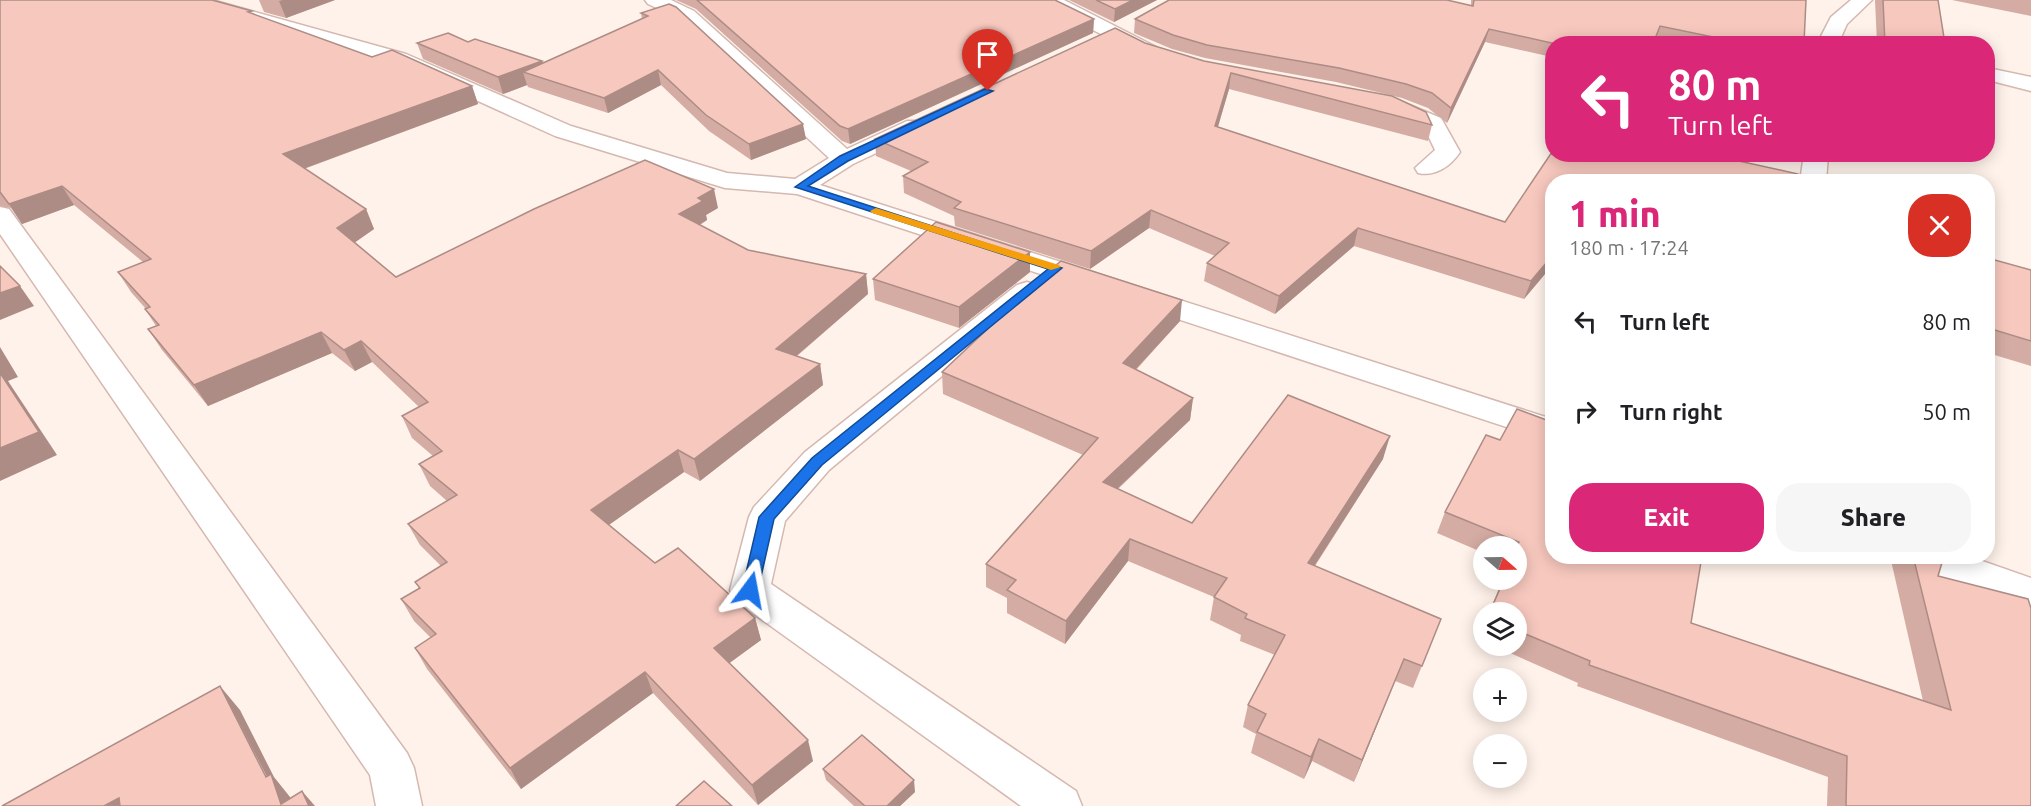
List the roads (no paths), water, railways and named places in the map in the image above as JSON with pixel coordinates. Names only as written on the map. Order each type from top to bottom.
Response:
[{"type":"street","points":[[191,0],[399,58],[563,131],[714,177],[800,187],[1056,268],[1545,429]]},
{"type":"street","points":[[655,0],[687,15],[844,159]]},
{"type":"street","points":[[1049,0],[1112,34],[1151,52],[1171,57]]},
{"type":"street","points":[[1830,36],[1838,21],[1862,0]]},
{"type":"street","points":[[222,10],[269,3]]},
{"type":"street","points":[[1090,44],[1139,19]]},
{"type":"street","points":[[1995,76],[2031,84]]},
{"type":"street","points":[[1374,100],[1396,105],[1433,123],[1448,152],[1427,168]]},
{"type":"street","points":[[800,187],[844,159],[930,119]]},
{"type":"street","points":[[0,215],[391,768],[399,806]]},
{"type":"street","points":[[1056,268],[817,461],[767,517],[750,590],[1059,806]]},
{"type":"street","points":[[1946,564],[2031,594]]}]
